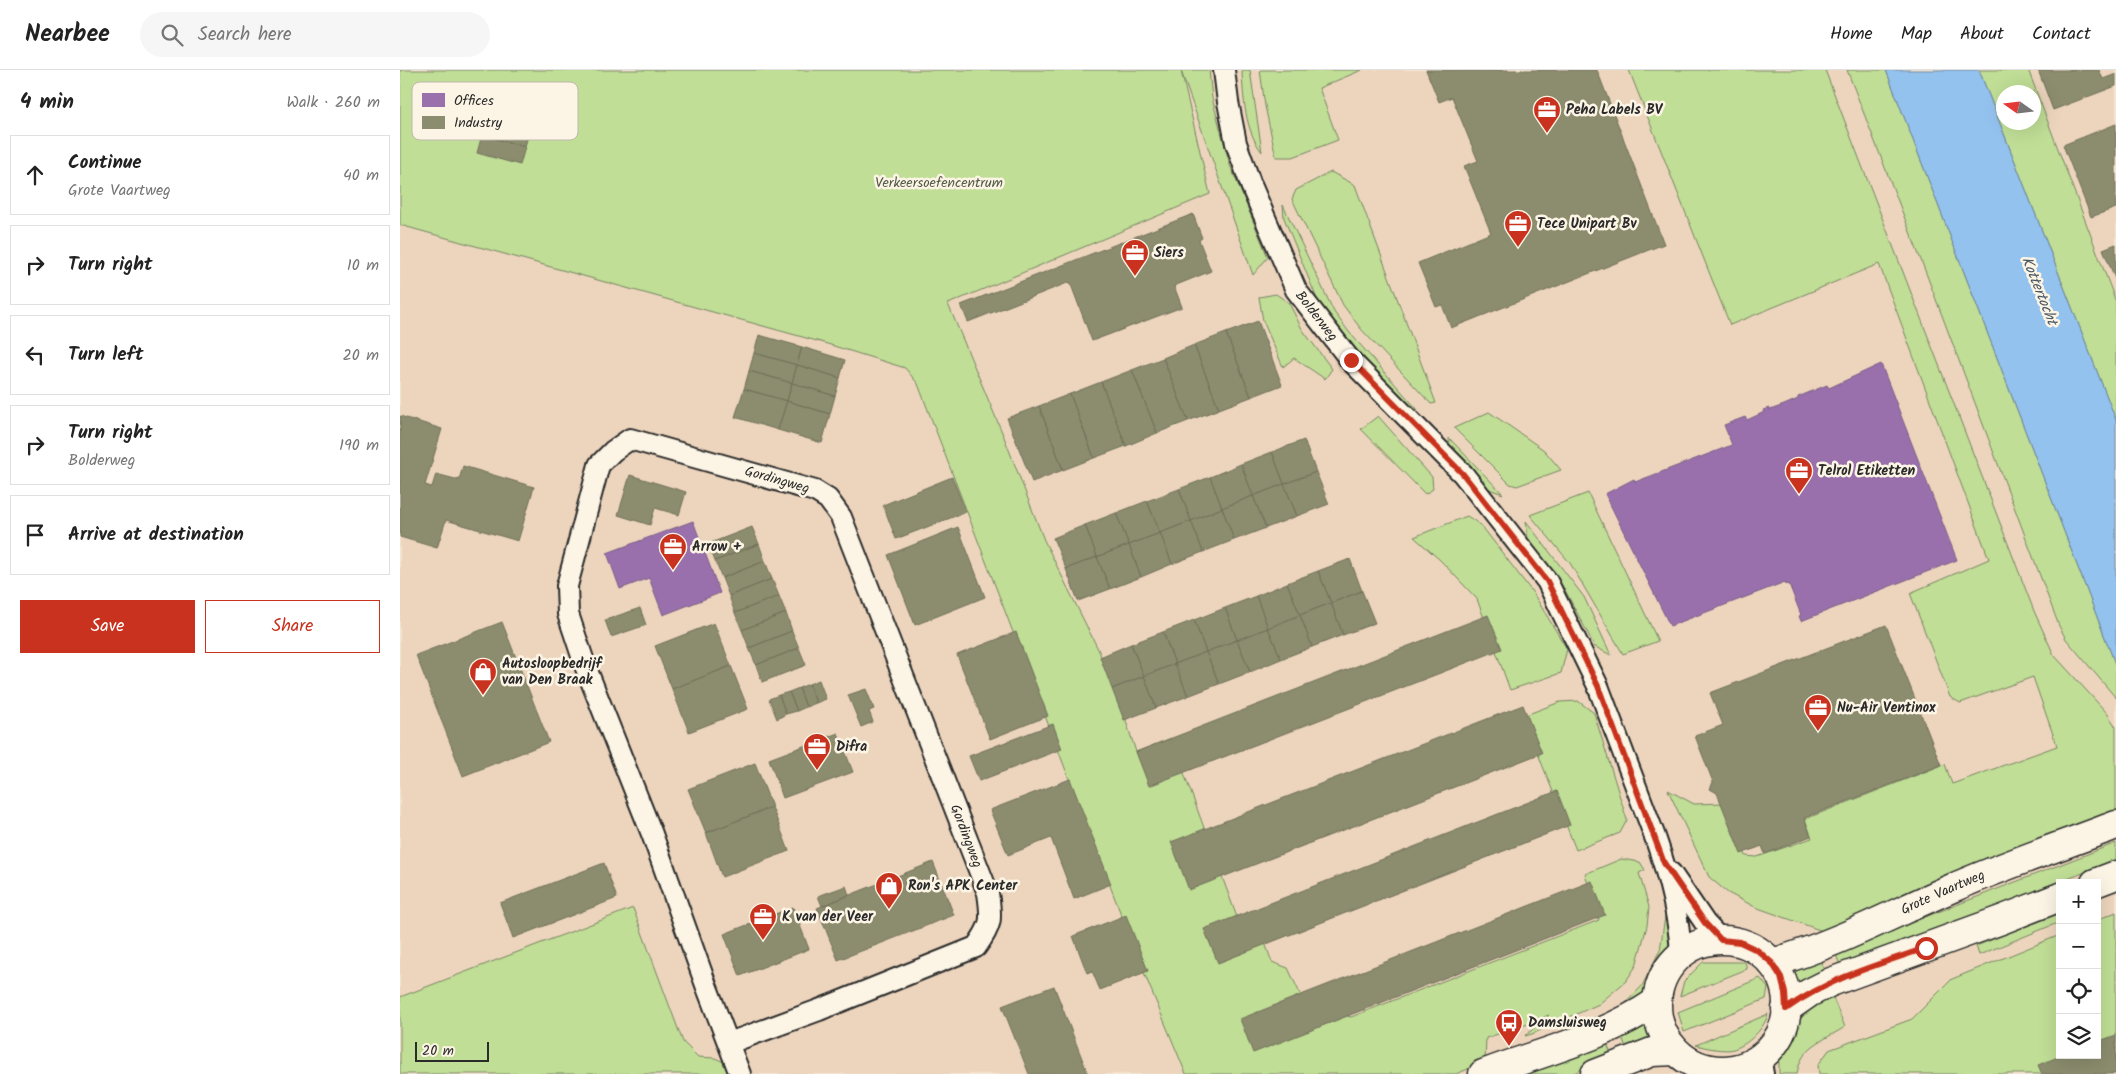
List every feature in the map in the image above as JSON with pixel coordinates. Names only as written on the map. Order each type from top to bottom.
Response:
[{"type":"main road","name":"Grote Vaartweg","points":[[1772,963],[1818,948],[1865,929],[1950,889],[2116,825]]},
{"type":"main road","points":[[2101,880],[2116,874]]},
{"type":"main road","points":[[1786,1009],[1809,993],[1831,982],[2056,899]]},
{"type":"main road","points":[[1721,940],[1740,942],[1757,950],[1772,963],[1781,977],[1786,1009],[1782,1028],[1762,1066],[1748,1065],[1722,1072],[1696,1065],[1675,1051],[1664,1037],[1658,1020],[1656,1002],[1663,975],[1681,954],[1706,941],[1721,940]]},
{"type":"main road","points":[[1483,1074],[1609,1028],[1636,1016],[1656,1002]]},
{"type":"main road","points":[[1594,1074],[1652,1052],[1675,1051]]},
{"type":"street","name":"Bolderweg","points":[[1224,70],[1236,143],[1296,290],[1351,360],[1463,474],[1547,581],[1598,686],[1664,863],[1680,936],[1681,954]]},
{"type":"street","name":"Gordingweg","points":[[729,1043],[819,1010],[976,947],[989,929],[990,909],[988,893],[842,517],[828,499],[815,491],[630,439],[613,451],[599,465],[567,586],[568,614],[586,668],[652,834],[740,1074]]},
{"type":"street","name":"Bolderweg","points":[[1664,863],[1705,923],[1721,940]]},
{"type":"shaded area","points":[[400,70],[2116,70],[2116,1074],[400,1074]]},
{"type":"green space","name":"Verkeersoefencentrum","points":[[400,70],[1209,70],[1212,98],[1230,165],[1268,257],[1253,275],[1181,71],[1210,194],[948,304],[1004,437],[1044,540],[1098,649],[1127,717],[1126,721],[1136,752],[1171,738],[1238,920],[1254,913],[1272,962],[1288,968],[1303,1000],[1326,1010],[1351,1017],[1599,920],[1585,874],[1621,859],[1640,862],[1645,870],[1639,873],[1649,907],[1647,926],[1636,966],[1626,981],[1599,1004],[1532,1034],[1525,1036],[1549,1015],[1486,1038],[1485,1062],[1456,1074],[1186,1074],[1135,951],[918,384],[905,368],[824,343],[400,225]]},
{"type":"green space","points":[[1242,70],[1250,70],[1262,152],[1256,144],[1248,124],[1244,102]]},
{"type":"green space","points":[[1260,70],[1362,70],[1319,88],[1338,140],[1293,157],[1276,157],[1265,106]]},
{"type":"green space","points":[[1629,70],[1825,70],[2034,611],[2054,655],[2107,713],[2116,727],[2116,812],[1831,934],[1755,907],[1728,893],[1709,877],[1668,790],[1694,804],[1724,803],[1746,856],[1757,857],[1812,838],[1805,819],[1945,764],[1952,784],[2057,746],[2033,677],[1960,703],[1950,697],[1910,593],[1989,559],[1879,264],[1730,325]]},
{"type":"green space","points":[[1847,70],[1886,70],[2116,666],[2116,698],[2066,639],[2059,626]]},
{"type":"green space","points":[[1979,70],[2029,70],[2034,85],[1996,85],[1996,113]]},
{"type":"green space","points":[[2041,104],[2116,302],[2116,420],[2002,130],[2041,130]]},
{"type":"green space","points":[[1331,172],[1355,185],[1436,403],[1431,404],[1361,329],[1343,305],[1292,199],[1296,190]]},
{"type":"green space","points":[[1283,205],[1334,312],[1349,332],[1418,410],[1405,405],[1354,351],[1317,299],[1284,218]]},
{"type":"green space","points":[[1276,294],[1289,303],[1302,329],[1332,369],[1325,379],[1294,358],[1283,367],[1263,321],[1259,297]]},
{"type":"green space","points":[[1489,412],[1544,450],[1561,470],[1517,486],[1510,484],[1454,428]]},
{"type":"green space","points":[[1378,416],[1432,477],[1433,489],[1425,494],[1361,429]]},
{"type":"green space","points":[[1449,438],[1503,494],[1486,488],[1450,450]]},
{"type":"green space","points":[[1588,493],[1658,641],[1623,654],[1570,563],[1530,515]]},
{"type":"green space","points":[[1467,516],[1481,525],[1533,593],[1567,649],[1561,673],[1510,690],[1477,599],[1440,560],[1414,537]]},
{"type":"green space","points":[[1526,521],[1584,597],[1611,655],[1595,647],[1565,590],[1528,538]]},
{"type":"green space","points":[[1578,701],[1594,713],[1627,820],[1620,833],[1576,850],[1523,716],[1560,702]]},
{"type":"green space","points":[[2116,843],[2116,860],[2068,879],[2056,879],[2056,884],[1841,968],[1835,952]]},
{"type":"green space","points":[[1667,903],[1674,945],[1656,972],[1649,991],[1617,1012],[1642,986],[1660,950]]},
{"type":"green space","points":[[633,908],[683,1042],[698,1057],[715,1058],[726,1063],[730,1074],[400,1074],[400,997]]},
{"type":"green space","points":[[2116,912],[2116,1068],[2098,1074],[1819,1074],[1818,1065],[1829,1050],[1912,1019],[1952,979],[2056,937],[2056,1059],[2101,1059],[2101,918]]},
{"type":"green space","points":[[2056,915],[2056,924],[1979,955],[1976,946]]},
{"type":"green space","points":[[1819,957],[1827,977],[1796,988],[1790,969]]},
{"type":"green space","points":[[1703,962],[1745,962],[1747,969],[1680,996],[1684,981]]},
{"type":"green space","points":[[1760,978],[1768,988],[1766,999],[1684,1032],[1678,1012]]},
{"type":"green space","points":[[1831,993],[1845,1027],[1814,1045],[1803,1057],[1797,1074],[1779,1074],[1779,1061],[1793,1039],[1800,1020],[1810,1007]]},
{"type":"green space","points":[[1768,1014],[1758,1032],[1747,1042],[1734,1049],[1712,1049],[1696,1045]]},
{"type":"green space","points":[[1650,1024],[1656,1043],[1628,1053],[1622,1037]]},
{"type":"green space","points":[[1606,1040],[1612,1058],[1571,1074],[1516,1074]]},
{"type":"water","name":"Kottertocht","points":[[1886,70],[1979,70],[1996,113],[1996,130],[2002,130],[2116,420],[2116,666]]},
{"type":"building: Offices","points":[[1881,364],[1957,560],[1801,621],[1799,616],[1801,615],[1789,584],[1786,585],[1785,582],[1670,626],[1605,494],[1634,479],[1635,482],[1732,445],[1724,425],[1745,417],[1747,420],[1764,412],[1763,410],[1769,408],[1770,410],[1784,405],[1827,385],[1829,388]]},
{"type":"building: Offices","points":[[693,521],[720,593],[663,615],[649,578],[620,589],[607,553]]},
{"type":"building: Industry","points":[[1426,70],[1597,70],[1664,244],[1451,328],[1442,305],[1436,307],[1418,263],[1491,233],[1464,166],[1478,161],[1452,97],[1439,102]]},
{"type":"building: Industry","points":[[2038,70],[2099,70],[2103,79],[2116,74],[2116,86],[2053,110]]},
{"type":"building: Industry","points":[[2116,124],[2116,208],[2091,217],[2063,145]]},
{"type":"building: Industry","points":[[481,140],[500,140],[525,147],[520,165],[477,153]]},
{"type":"building: Industry","points":[[500,140],[527,140],[525,147]]},
{"type":"building: Industry","points":[[1193,214],[1202,238],[1199,240],[1211,271],[1174,286],[1182,307],[1092,341],[1070,282],[968,322],[961,305]]},
{"type":"building: Industry","points":[[2116,244],[2116,281],[2103,249]]},
{"type":"building: Industry","points":[[1258,321],[1282,385],[1251,397],[1226,333]]},
{"type":"building: Industry","points":[[1226,333],[1251,397],[1219,409],[1194,345]]},
{"type":"building: Industry","points":[[759,335],[802,347],[797,365],[754,353]]},
{"type":"building: Industry","points":[[1194,345],[1219,409],[1188,421],[1163,358]]},
{"type":"building: Industry","points":[[802,347],[845,360],[840,378],[797,365]]},
{"type":"building: Industry","points":[[754,353],[797,365],[792,383],[749,371]]},
{"type":"building: Industry","points":[[1163,358],[1188,421],[1157,433],[1132,370]]},
{"type":"building: Industry","points":[[797,365],[840,378],[835,396],[792,383]]},
{"type":"building: Industry","points":[[1132,370],[1157,433],[1126,446],[1101,382]]},
{"type":"building: Industry","points":[[749,371],[792,383],[787,401],[744,389]]},
{"type":"building: Industry","points":[[1101,382],[1126,446],[1094,458],[1070,394]]},
{"type":"building: Industry","points":[[792,383],[835,396],[830,414],[787,401]]},
{"type":"building: Industry","points":[[744,389],[787,401],[778,430],[735,417]]},
{"type":"building: Industry","points":[[1070,394],[1094,458],[1063,470],[1039,406]]},
{"type":"building: Industry","points":[[787,401],[830,414],[822,443],[778,430]]},
{"type":"building: Industry","points":[[1039,406],[1063,470],[1032,482],[1007,418]]},
{"type":"building: Industry","points":[[400,416],[442,429],[425,485],[432,487],[436,474],[459,480],[463,466],[534,487],[518,541],[446,520],[437,548],[400,537]]},
{"type":"building: Industry","points":[[1304,440],[1316,472],[1284,484],[1272,452]]},
{"type":"building: Industry","points":[[1272,452],[1284,484],[1253,496],[1241,464]]},
{"type":"building: Industry","points":[[1241,464],[1253,496],[1222,508],[1210,477]]},
{"type":"building: Industry","points":[[1316,472],[1329,504],[1297,516],[1284,484]]},
{"type":"building: Industry","points":[[630,475],[686,492],[679,515],[655,508],[650,525],[618,515]]},
{"type":"building: Industry","points":[[952,477],[966,512],[896,539],[883,505]]},
{"type":"building: Industry","points":[[1210,477],[1222,508],[1191,521],[1179,489]]},
{"type":"building: Industry","points":[[1284,484],[1297,516],[1266,528],[1253,496]]},
{"type":"building: Industry","points":[[1179,489],[1191,521],[1160,533],[1147,501]]},
{"type":"building: Industry","points":[[1253,496],[1266,528],[1234,540],[1222,508]]},
{"type":"building: Industry","points":[[1147,501],[1160,533],[1129,545],[1116,513]]},
{"type":"building: Industry","points":[[1222,508],[1234,540],[1203,552],[1191,521]]},
{"type":"building: Industry","points":[[1116,513],[1129,545],[1097,557],[1085,525]]},
{"type":"building: Industry","points":[[1191,521],[1203,552],[1172,564],[1160,533]]},
{"type":"building: Industry","points":[[1085,525],[1097,557],[1066,569],[1053,538]]},
{"type":"building: Industry","points":[[752,527],[759,544],[715,561],[708,544]]},
{"type":"building: Industry","points":[[958,527],[985,597],[915,625],[888,555]]},
{"type":"building: Industry","points":[[1160,533],[1172,564],[1141,577],[1129,545]]},
{"type":"building: Industry","points":[[759,544],[765,561],[722,578],[715,561]]},
{"type":"building: Industry","points":[[1129,545],[1141,577],[1110,589],[1097,557]]},
{"type":"building: Industry","points":[[1097,557],[1110,589],[1078,601],[1066,569]]},
{"type":"building: Industry","points":[[1350,559],[1362,591],[1331,603],[1318,571]]},
{"type":"building: Industry","points":[[765,561],[772,579],[729,596],[722,578]]},
{"type":"building: Industry","points":[[1318,571],[1331,603],[1300,615],[1287,583]]},
{"type":"building: Industry","points":[[772,579],[779,596],[735,613],[729,596]]},
{"type":"building: Industry","points":[[1287,583],[1300,615],[1268,628],[1256,596]]},
{"type":"building: Industry","points":[[1362,591],[1375,623],[1343,635],[1331,603]]},
{"type":"building: Industry","points":[[779,596],[786,613],[742,630],[735,613]]},
{"type":"building: Industry","points":[[1256,596],[1268,628],[1237,640],[1225,608]]},
{"type":"building: Industry","points":[[1331,603],[1343,635],[1312,647],[1300,615]]},
{"type":"building: Industry","points":[[640,608],[646,625],[611,637],[605,620]]},
{"type":"building: Industry","points":[[1225,608],[1237,640],[1206,652],[1194,620]]},
{"type":"building: Industry","points":[[786,613],[792,631],[749,648],[742,630]]},
{"type":"building: Industry","points":[[1300,615],[1312,647],[1281,659],[1268,628]]},
{"type":"building: Industry","points":[[1488,615],[1502,649],[1149,786],[1136,752]]},
{"type":"building: Industry","points":[[1194,620],[1206,652],[1175,664],[1163,632]]},
{"type":"building: Industry","points":[[502,622],[549,742],[463,776],[416,655]]},
{"type":"building: Industry","points":[[714,623],[731,666],[672,689],[655,646]]},
{"type":"building: Industry","points":[[1886,625],[1941,765],[1804,818],[1811,836],[1765,854],[1762,846],[1741,854],[1717,793],[1710,789],[1713,782],[1695,736],[1723,725],[1710,693]]},
{"type":"building: Industry","points":[[1268,628],[1281,659],[1250,672],[1237,640]]},
{"type":"building: Industry","points":[[792,631],[799,648],[756,665],[749,648]]},
{"type":"building: Industry","points":[[1016,632],[1048,716],[990,739],[957,655]]},
{"type":"building: Industry","points":[[1163,632],[1175,664],[1144,676],[1131,644]]},
{"type":"building: Industry","points":[[1237,640],[1250,672],[1219,684],[1206,652]]},
{"type":"building: Industry","points":[[1131,644],[1144,676],[1112,689],[1100,657]]},
{"type":"building: Industry","points":[[799,648],[806,665],[762,682],[756,665]]},
{"type":"building: Industry","points":[[1206,652],[1219,684],[1188,696],[1175,664]]},
{"type":"building: Industry","points":[[1175,664],[1188,696],[1156,708],[1144,676]]},
{"type":"building: Industry","points":[[731,666],[748,709],[689,732],[672,689]]},
{"type":"building: Industry","points":[[1144,676],[1156,708],[1124,720],[1112,689]]},
{"type":"building: Industry","points":[[819,680],[826,699],[816,703],[809,684]]},
{"type":"building: Industry","points":[[809,684],[816,703],[806,707],[799,688]]},
{"type":"building: Industry","points":[[799,688],[806,707],[797,711],[789,692]]},
{"type":"building: Industry","points":[[866,689],[874,709],[869,711],[873,722],[861,727],[848,695]]},
{"type":"building: Industry","points":[[789,692],[797,711],[786,714],[779,695]]},
{"type":"building: Industry","points":[[779,695],[786,714],[777,719],[769,699]]},
{"type":"building: Industry","points":[[1523,705],[1542,753],[1189,890],[1171,842]]},
{"type":"building: Industry","points":[[1053,724],[1062,749],[979,781],[969,756]]},
{"type":"building: Industry","points":[[838,733],[853,772],[783,798],[769,759]]},
{"type":"building: Industry","points":[[755,763],[772,807],[706,833],[688,789]]},
{"type":"building: Industry","points":[[1070,779],[1111,884],[1074,899],[1051,838],[1008,855],[990,810]]},
{"type":"building: Industry","points":[[1557,791],[1570,825],[1218,963],[1204,929]]},
{"type":"building: Industry","points":[[772,807],[789,851],[722,877],[706,833]]},
{"type":"building: Industry","points":[[933,862],[954,915],[838,960],[817,908]]},
{"type":"building: Industry","points":[[604,863],[617,898],[513,938],[500,903]]},
{"type":"building: Industry","points":[[1592,881],[1605,915],[1253,1053],[1240,1019]]},
{"type":"building: Industry","points":[[846,886],[849,895],[822,906],[818,896]]},
{"type":"building: Industry","points":[[793,907],[809,949],[740,976],[724,934]]},
{"type":"building: Industry","points":[[1126,915],[1148,971],[1100,990],[1092,971],[1087,973],[1073,936]]},
{"type":"building: Industry","points":[[1054,986],[1088,1074],[1029,1074],[1002,1006]]},
{"type":"building: Industry","points":[[2116,1035],[2116,1074],[2042,1074],[2038,1065],[2056,1058],[2101,1059],[2101,1041]]},
{"type":"place","name":"Peha Labels BV","points":[[1547,134]]},
{"type":"place","name":"Tece Unipart Bv","points":[[1518,248]]},
{"type":"place","name":"Siers","points":[[1135,277]]},
{"type":"place","name":"Telrol Etiketten","points":[[1799,495]]},
{"type":"place","name":"Arrow +","points":[[673,571]]},
{"type":"place","name":"Autosloopbedrijf van Den Braak","points":[[483,696]]},
{"type":"place","name":"Nu-Air Ventinox","points":[[1818,732]]},
{"type":"place","name":"Difra","points":[[817,771]]},
{"type":"place","name":"Ron's APK Center","points":[[889,910]]},
{"type":"place","name":"K van der Veer","points":[[763,941]]},
{"type":"place","name":"Damsluisweg","points":[[1509,1047]]},
{"type":"route","points":[[1351,360],[1463,474],[1547,581],[1598,686],[1664,863],[1705,923],[1721,940],[1740,942],[1757,950],[1772,963],[1781,977],[1786,1009],[1809,993],[1831,982],[1926,948]]}]
